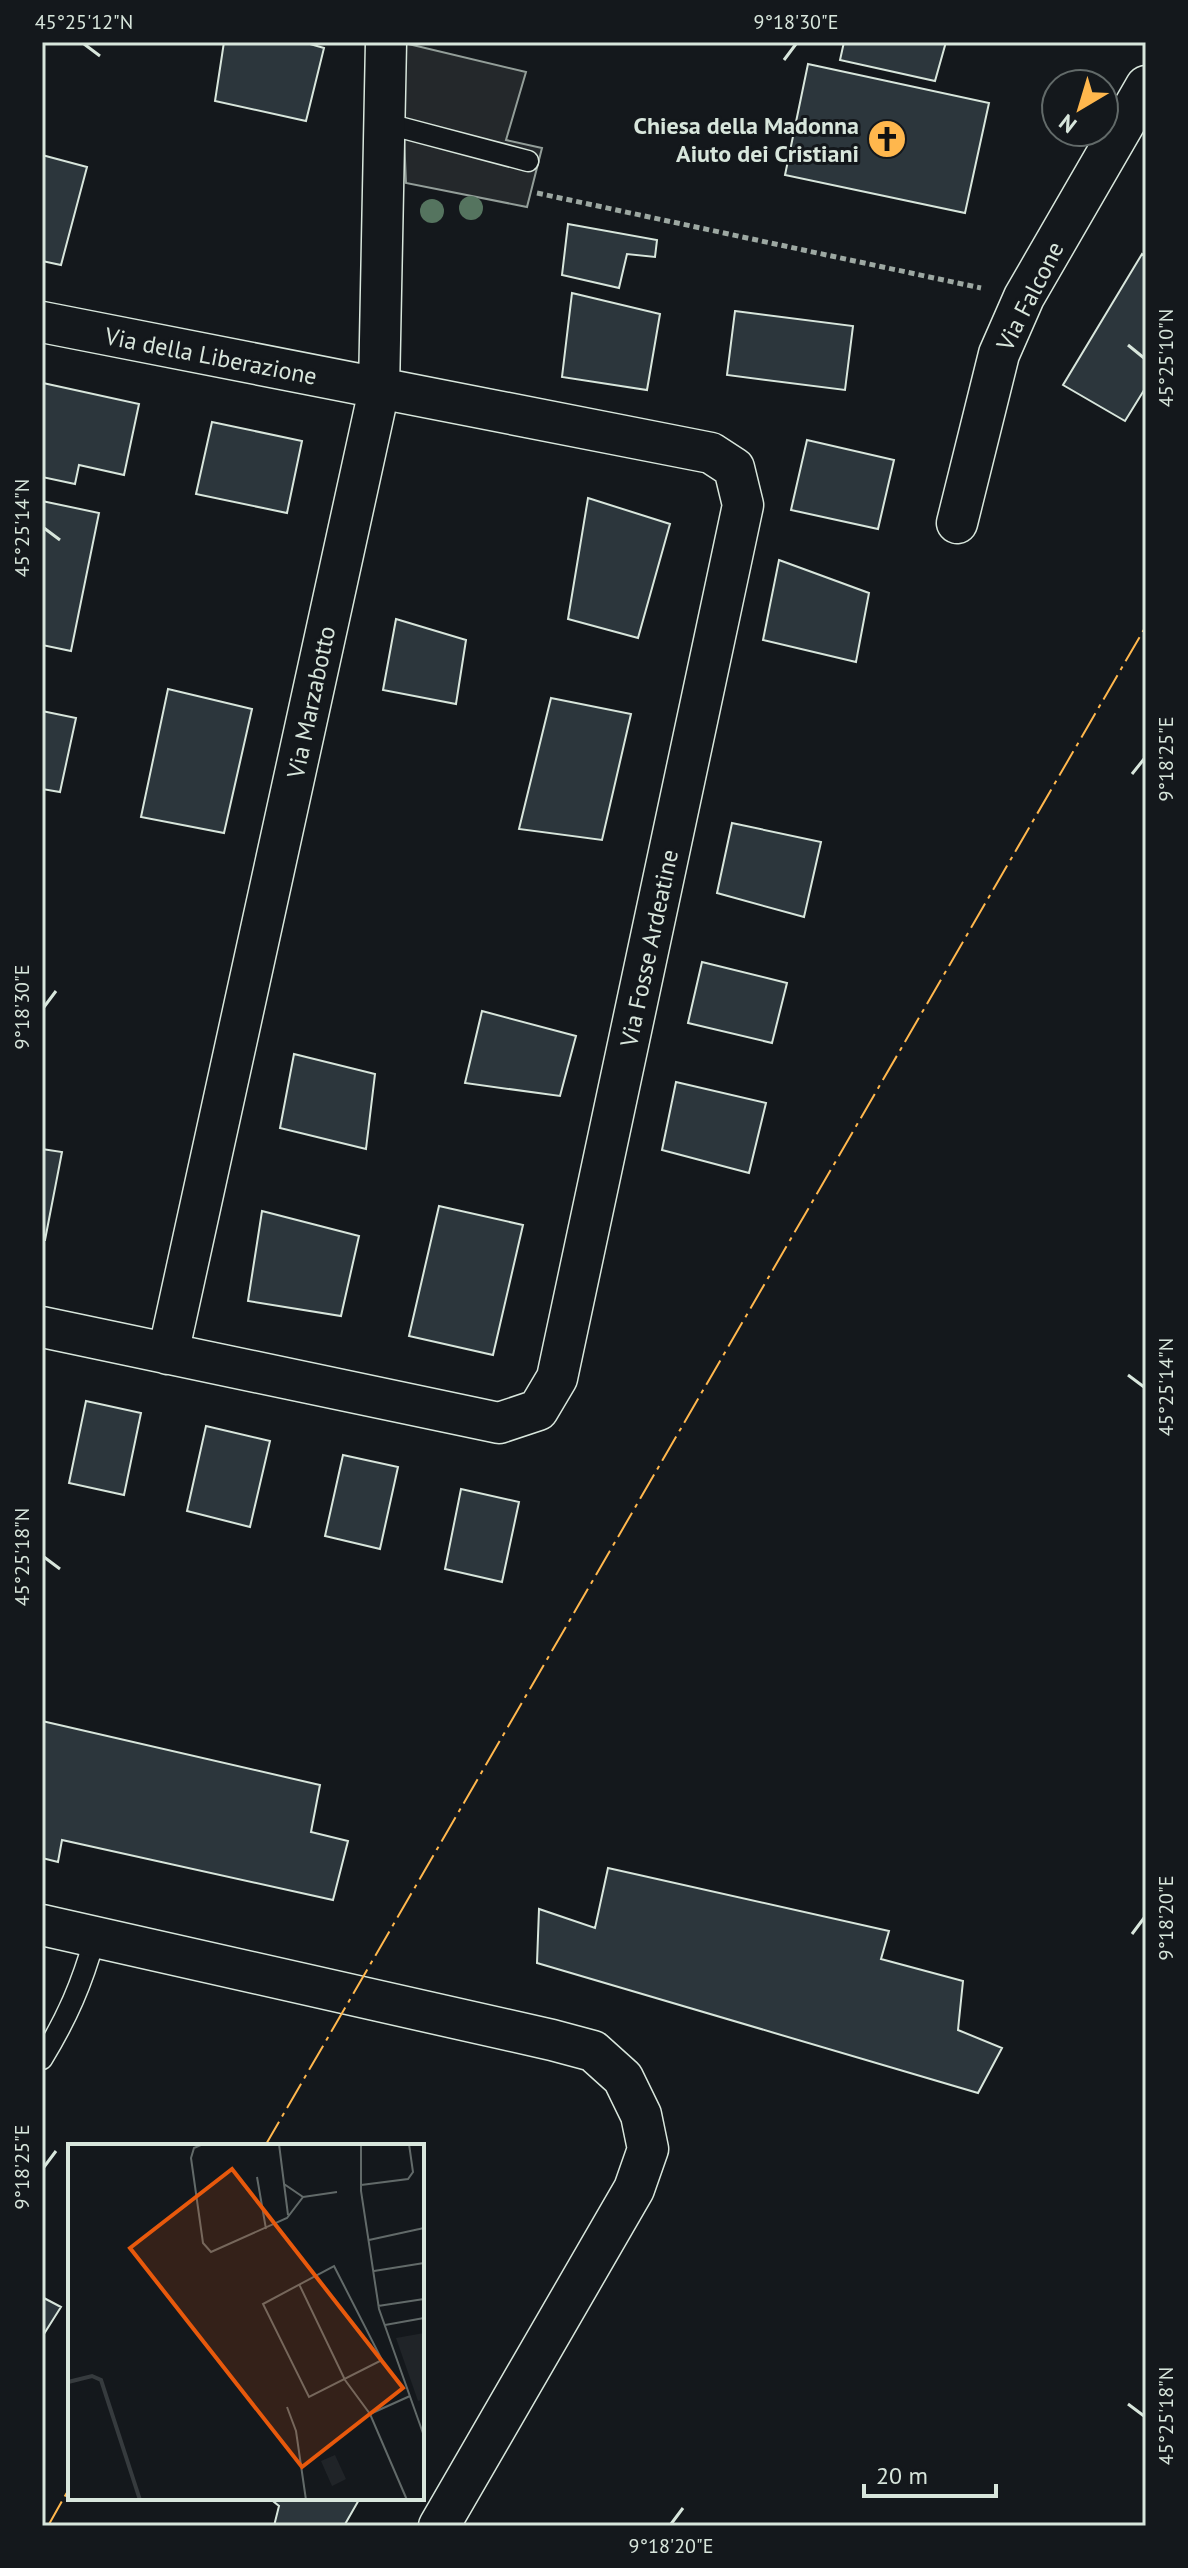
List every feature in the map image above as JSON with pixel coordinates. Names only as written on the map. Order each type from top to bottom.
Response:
[{"type":"street","name":"Via Marzabotto","points":[[168,1354],[379,390],[386,42]]},
{"type":"street","name":"Via Falcone","points":[[957,523],[999,354],[1024,297],[1146,86]]},
{"type":"street","name":"Via della Liberazione","points":[[42,322],[379,390]]},
{"type":"street","name":"Via Fosse Ardeatine","points":[[168,1354],[499,1423],[538,1410],[557,1378],[743,505],[734,468],[711,453],[379,390]]},
{"type":"street","points":[[42,1327],[168,1354]]},
{"type":"street","points":[[42,1925],[579,2047],[593,2051],[623,2078],[641,2115],[648,2149],[634,2189],[439,2526]]},
{"type":"lane","points":[[384,126],[403,128],[528,161]]},
{"type":"lane","points":[[42,2059],[82,1983],[95,1937]]},
{"type":"path","points":[[524,190],[1024,297]]},
{"type":"shaded area","points":[[400,42],[526,72],[506,140],[542,148],[527,207],[406,183]]},
{"type":"building","points":[[224,42],[303,42],[324,48],[306,121],[215,101]]},
{"type":"building","points":[[844,42],[946,42],[935,81],[840,60]]},
{"type":"building","name":"Chiesa della Madonna Aiuto dei Cristiani","points":[[808,64],[989,103],[965,213],[785,175]]},
{"type":"building","points":[[42,155],[87,167],[61,265],[42,261]]},
{"type":"building","points":[[568,224],[657,240],[655,257],[627,254],[619,288],[562,275]]},
{"type":"building","points":[[1142,254],[1146,257],[1146,387],[1125,421],[1063,385]]},
{"type":"building","points":[[572,293],[660,314],[647,390],[562,377]]},
{"type":"building","points":[[735,311],[853,326],[845,390],[727,375]]},
{"type":"building","points":[[43,383],[139,404],[124,475],[79,465],[75,484],[42,477]]},
{"type":"building","points":[[212,422],[302,441],[287,513],[196,494]]},
{"type":"building","points":[[807,440],[894,460],[878,529],[791,510]]},
{"type":"building","points":[[588,498],[670,524],[638,638],[568,619]]},
{"type":"building","points":[[42,501],[99,513],[71,651],[42,645]]},
{"type":"building","points":[[779,560],[869,593],[856,662],[763,640]]},
{"type":"building","points":[[396,619],[466,640],[456,704],[383,690]]},
{"type":"building","points":[[168,689],[252,709],[224,833],[141,817]]},
{"type":"building","points":[[551,698],[631,714],[602,840],[519,829]]},
{"type":"building","points":[[42,711],[76,718],[60,792],[42,789]]},
{"type":"building","points":[[732,823],[821,842],[804,917],[717,893]]},
{"type":"building","points":[[702,962],[787,983],[772,1043],[688,1023]]},
{"type":"building","points":[[482,1011],[576,1036],[560,1096],[465,1083]]},
{"type":"building","points":[[294,1054],[375,1074],[366,1149],[280,1128]]},
{"type":"building","points":[[676,1082],[766,1103],[749,1173],[662,1150]]},
{"type":"building","points":[[42,1149],[62,1152],[45,1240],[42,1240]]},
{"type":"building","points":[[439,1206],[523,1225],[493,1355],[409,1336]]},
{"type":"building","points":[[262,1211],[359,1236],[341,1316],[248,1301]]},
{"type":"building","points":[[86,1401],[141,1413],[124,1495],[69,1483]]},
{"type":"building","points":[[206,1426],[270,1441],[250,1527],[187,1511]]},
{"type":"building","points":[[343,1455],[398,1467],[380,1549],[325,1536]]},
{"type":"building","points":[[461,1489],[519,1502],[502,1582],[445,1569]]},
{"type":"building","points":[[42,1721],[320,1785],[311,1832],[348,1841],[333,1900],[62,1840],[58,1862],[42,1858]]},
{"type":"building","points":[[608,1868],[889,1931],[881,1959],[963,1981],[958,2030],[1002,2048],[978,2093],[537,1963],[539,1909],[595,1928]]},
{"type":"building","points":[[42,2297],[61,2307],[42,2337]]},
{"type":"building","points":[[272,2500],[359,2500],[344,2526],[274,2526],[279,2506]]},
{"type":"power","points":[[266,2144],[1146,626]]},
{"type":"power","points":[[48,2526],[68,2491]]},
{"type":"place","name":"Chiesa della Madonna Aiuto dei Cristiani","points":[[887,139]]}]
